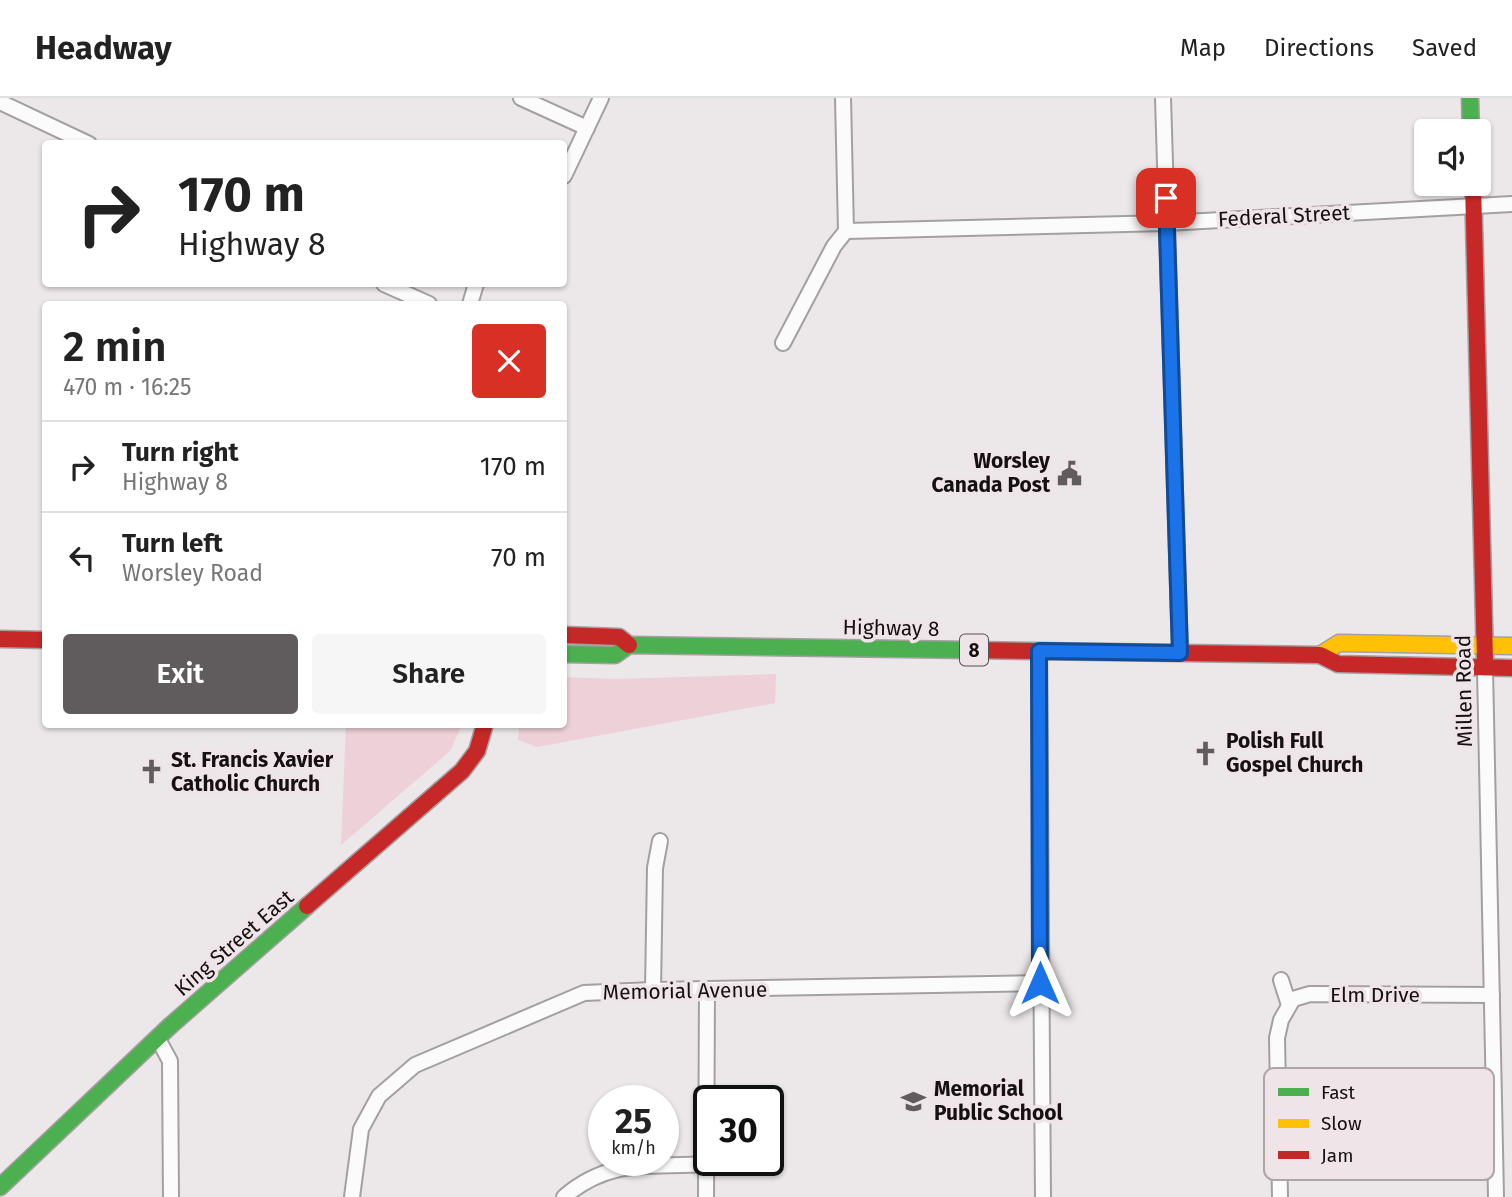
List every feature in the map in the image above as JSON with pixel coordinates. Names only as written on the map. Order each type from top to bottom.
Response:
[{"type":"main road","points":[[1470,98],[1471,119]]},
{"type":"main road","name":"Millen Road","points":[[1473,196],[1485,669]]},
{"type":"main road","name":"Highway 8","points":[[567,635],[619,637],[629,645]]},
{"type":"main road","points":[[0,639],[42,640]]},
{"type":"main road","name":"Highway 8","points":[[1320,655],[1339,643],[1512,646]]},
{"type":"main road","name":"Highway 8","points":[[567,654],[615,655],[629,645],[1320,655],[1338,664],[1512,668]]},
{"type":"main road","name":"King Street East","points":[[0,1187],[170,1026],[462,771],[477,751],[484,728]]},
{"type":"street","points":[[521,98],[587,128]]},
{"type":"street","points":[[567,170],[601,98]]},
{"type":"street","points":[[783,343],[834,246],[846,231],[843,98]]},
{"type":"street","points":[[1163,98],[1180,653]]},
{"type":"street","points":[[0,102],[81,140]]},
{"type":"street","name":"Federal Street","points":[[846,231],[1167,222],[1512,204]]},
{"type":"street","points":[[391,287],[422,301]]},
{"type":"street","points":[[1039,651],[1043,1197]]},
{"type":"street","name":"Millen Road","points":[[1485,669],[1493,1068]]},
{"type":"street","points":[[653,989],[655,868],[660,841]]},
{"type":"street","points":[[1278,1068],[1277,1038],[1281,1020],[1289,1005],[1281,980]]},
{"type":"street","name":"Memorial Avenue","points":[[352,1197],[361,1129],[379,1096],[415,1065],[584,993],[653,989],[1040,983]]},
{"type":"street","points":[[706,1085],[707,990]]},
{"type":"street","name":"Elm Drive","points":[[1289,1005],[1293,999],[1310,994],[1492,995]]},
{"type":"street","points":[[158,1039],[170,1061],[171,1197]]},
{"type":"street","name":"Millen Road","points":[[1494,1096],[1496,1197]]},
{"type":"street","points":[[564,1197],[595,1176],[624,1167],[693,1164]]},
{"type":"street","points":[[706,1176],[706,1197]]},
{"type":"shaded area","points":[[776,674],[775,703],[537,747],[518,740],[519,728],[567,728],[567,677],[616,679]]},
{"type":"shaded area","points":[[346,728],[461,728],[450,751],[341,845]]},
{"type":"traffic: fast","points":[[1470,98],[1471,119]]},
{"type":"traffic: fast","points":[[567,654],[615,655],[629,645],[971,650]]},
{"type":"traffic: fast","points":[[0,1187],[170,1026],[307,906]]},
{"type":"traffic: slow","points":[[1320,655],[1339,643],[1512,646]]},
{"type":"traffic: jam","points":[[1473,196],[1485,661]]},
{"type":"traffic: jam","points":[[567,635],[619,637],[629,645]]},
{"type":"traffic: jam","points":[[0,639],[42,640]]},
{"type":"traffic: jam","points":[[971,650],[1320,655],[1338,664],[1512,668]]},
{"type":"traffic: jam","points":[[307,906],[462,771],[477,751],[484,728]]},
{"type":"place","name":"Worsley Canada Post","points":[[1070,473]]},
{"type":"place","name":"Polish Full Gospel Church","points":[[1206,753]]},
{"type":"place","name":"St. Francis Xavier Catholic Church","points":[[151,772]]},
{"type":"place","name":"Memorial Public School","points":[[914,1101]]},
{"type":"route","points":[[1040,983],[1039,651],[1180,653],[1166,198]]}]
